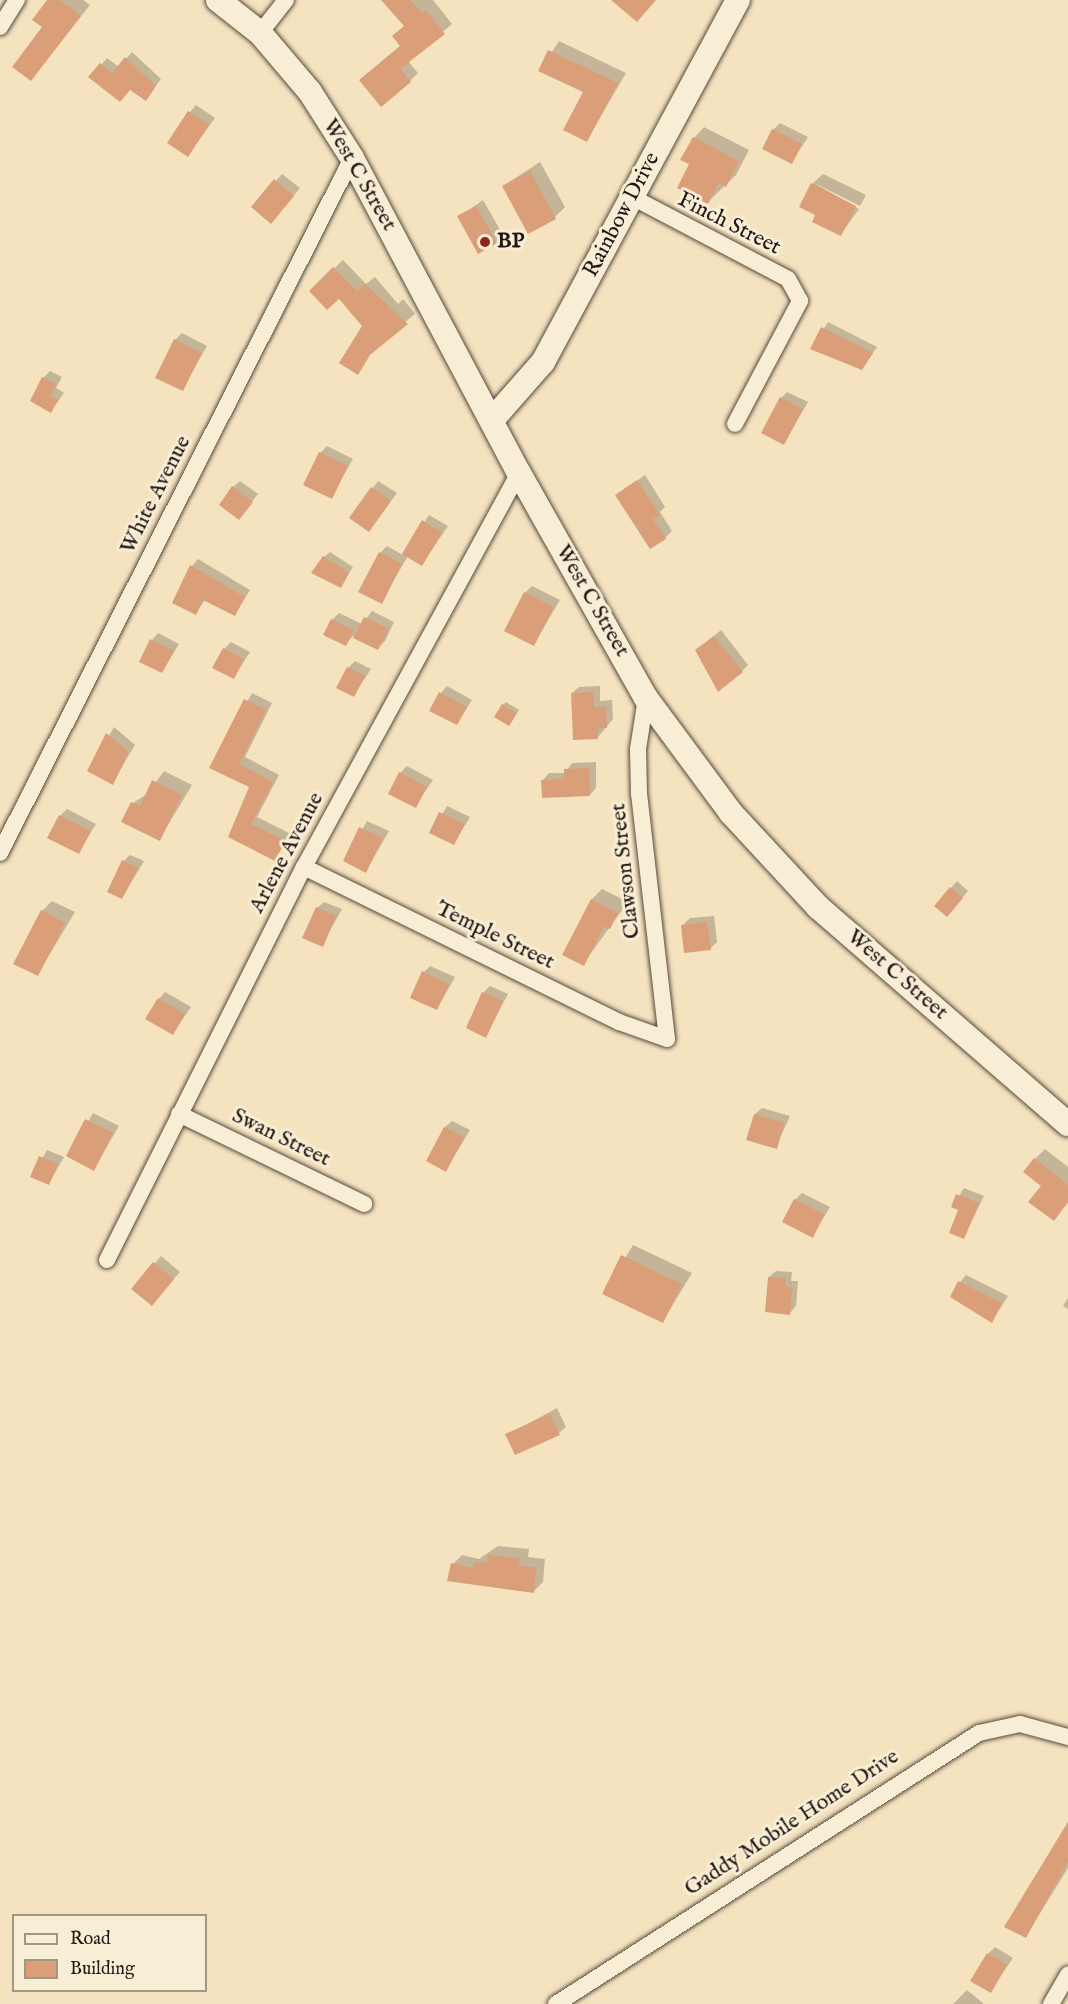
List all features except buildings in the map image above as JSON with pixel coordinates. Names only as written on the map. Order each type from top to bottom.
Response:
[{"type":"main road","name":"West C Street","points":[[218,0],[260,33],[310,92],[352,158],[519,473],[646,698],[731,813],[818,906],[1068,1124]]},
{"type":"main road","name":"Rainbow Drive","points":[[492,420],[543,362],[738,0]]},
{"type":"street","points":[[0,27],[17,0]]},
{"type":"street","points":[[260,33],[286,0]]},
{"type":"street","name":"White Avenue","points":[[0,853],[352,158]]},
{"type":"street","name":"Finch Street","points":[[632,197],[788,279],[800,301],[735,424]]},
{"type":"street","name":"Arlene Avenue","points":[[107,1260],[304,867],[519,473]]},
{"type":"street","name":"Clawson Street","points":[[646,698],[638,749],[639,795],[667,1039]]},
{"type":"street","name":"Temple Street","points":[[304,867],[619,1022],[667,1039]]},
{"type":"street","name":"Swan Street","points":[[179,1114],[364,1204]]},
{"type":"street","name":"Gaddy Mobile Home Drive","points":[[555,2004],[979,1733],[1020,1724],[1068,1737]]},
{"type":"street","points":[[1051,2004],[1068,1975]]},
{"type":"place","name":"BP","points":[[485,242]]}]
